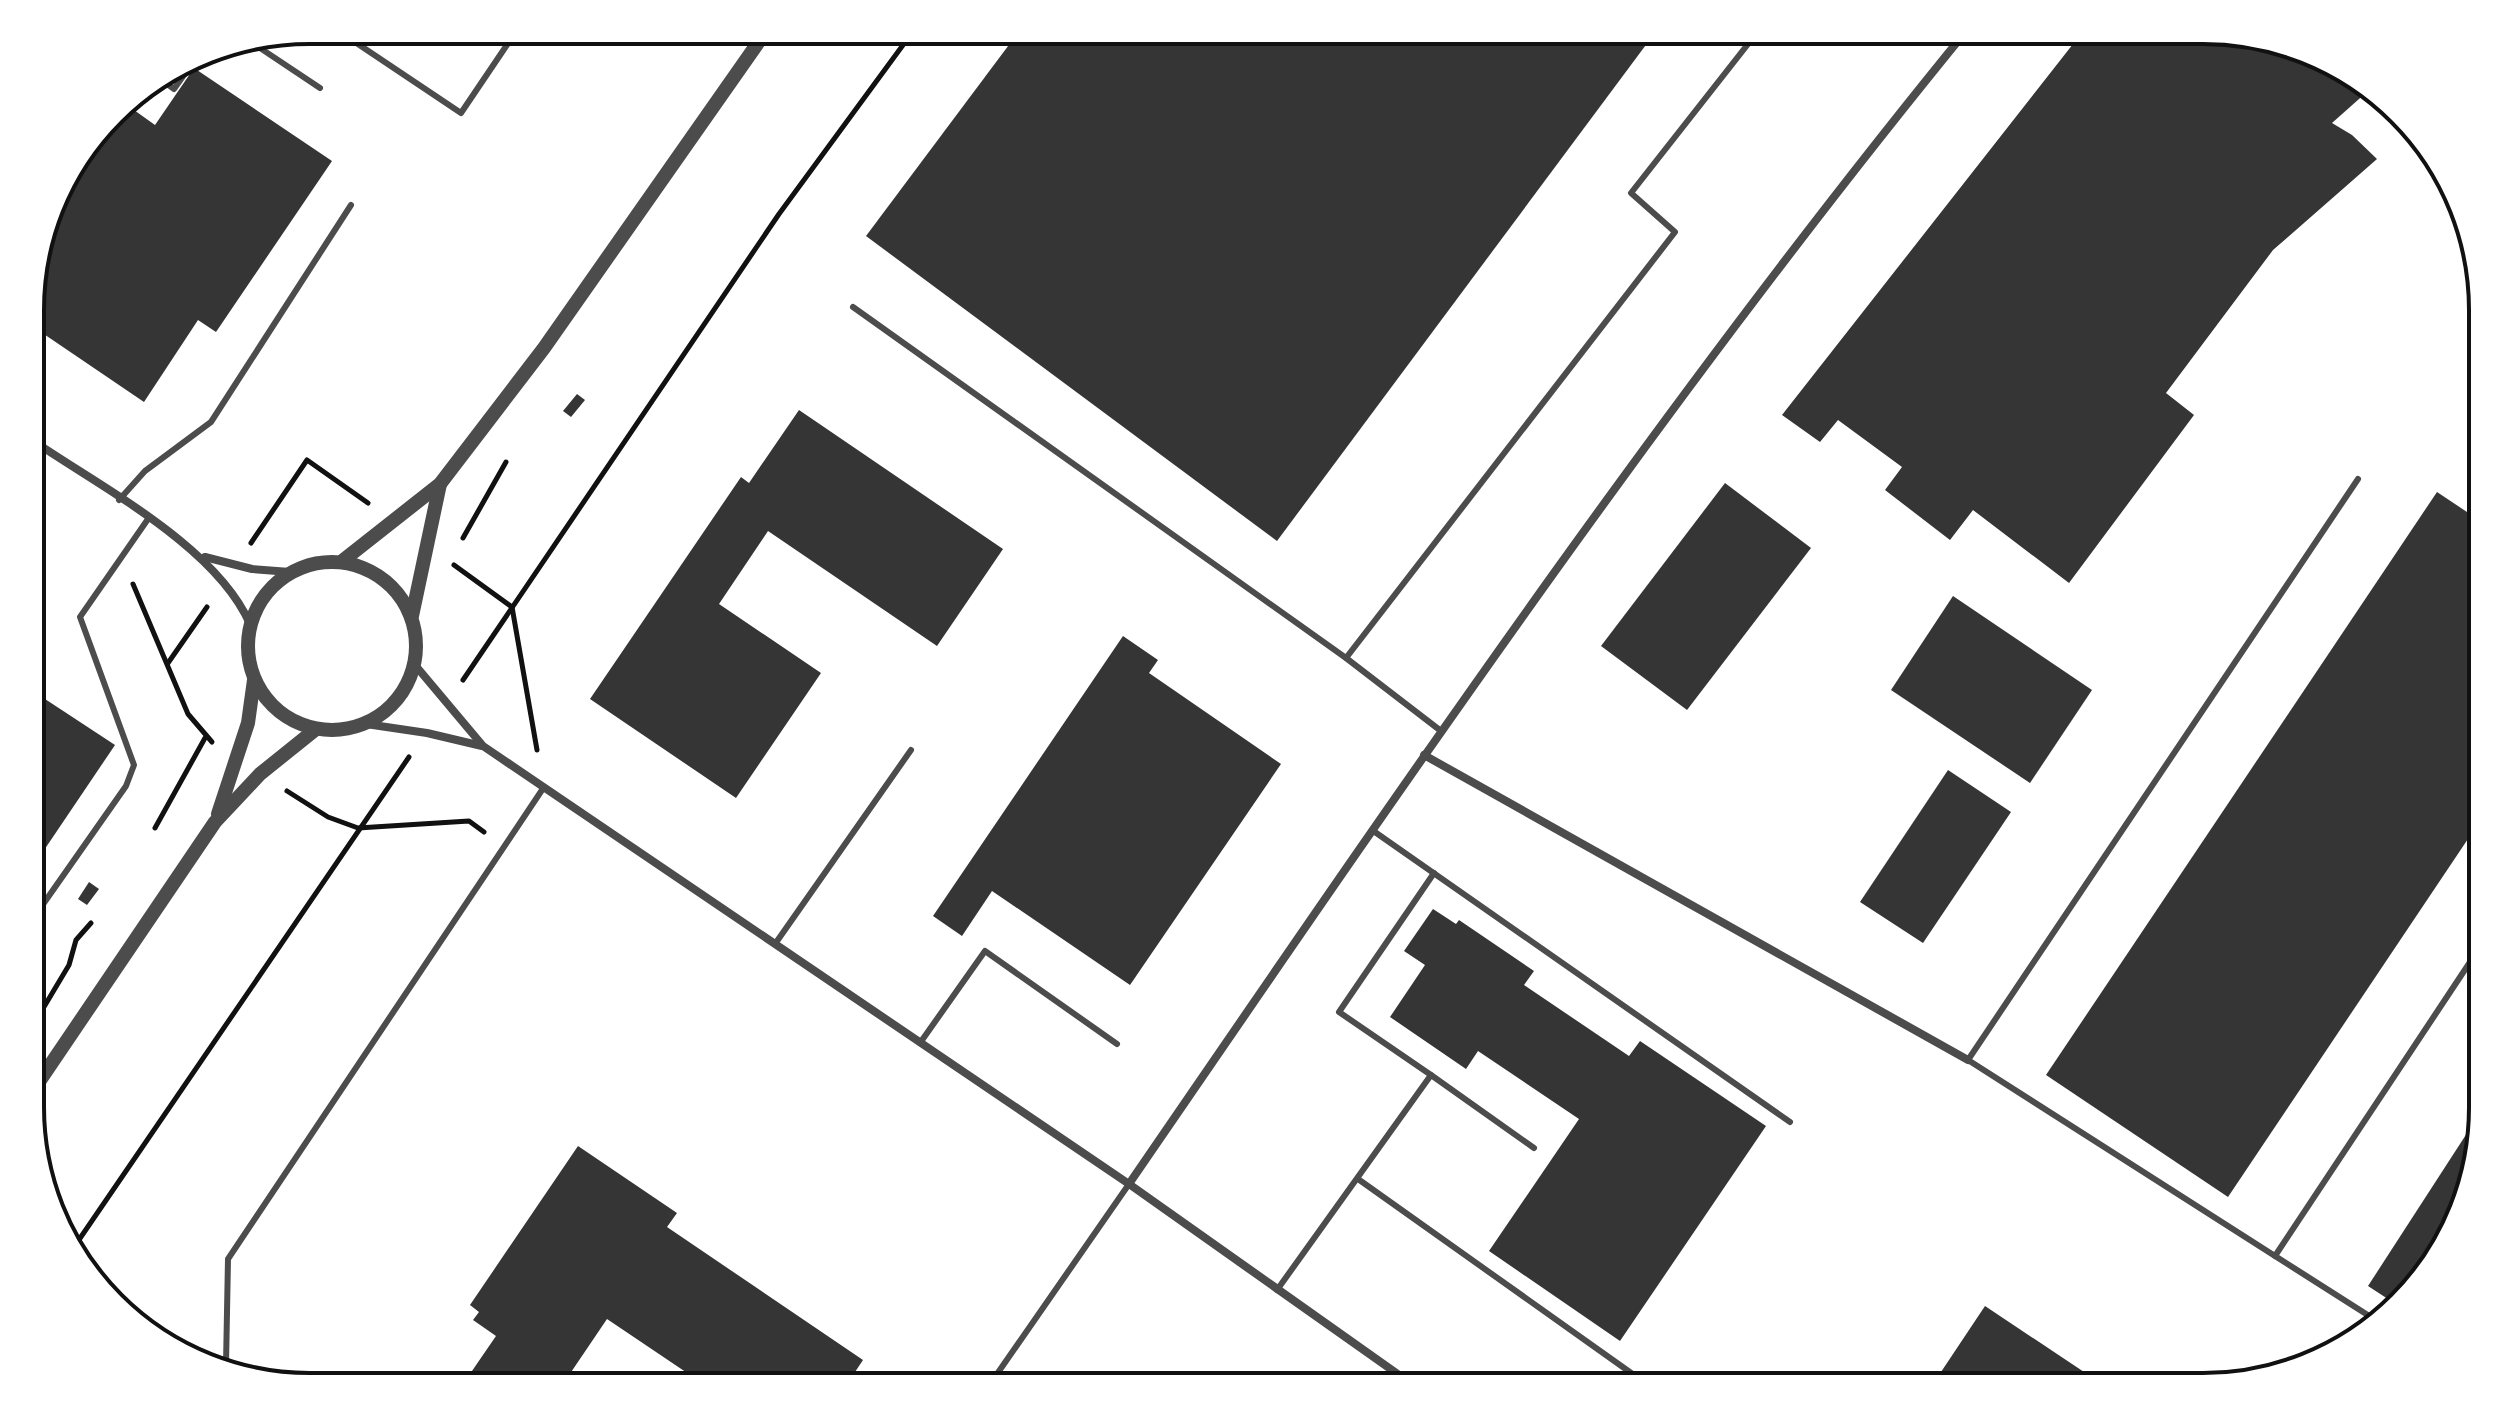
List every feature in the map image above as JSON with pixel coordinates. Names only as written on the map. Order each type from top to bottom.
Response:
[{"type":"street","points":[[341,562],[440,484],[544,348],[757,44]]},
{"type":"street","points":[[1129,1184],[1589,521],[1891,123],[1956,44]]},
{"type":"street","points":[[44,448],[201,555],[240,600],[250,624]]},
{"type":"street","points":[[412,616],[424,544],[440,484]]},
{"type":"street","points":[[201,555],[235,566],[290,572]]},
{"type":"street","points":[[366,724],[397,700],[415,665],[417,640],[412,616],[400,595],[384,579],[364,567],[341,562],[307,565],[290,572],[265,594],[250,624],[247,652],[254,680],[269,703],[290,720],[316,729],[341,730],[366,724],[427,733],[483,746]]},
{"type":"street","points":[[415,665],[446,706],[483,746],[1129,1184],[1395,1372]]},
{"type":"street","points":[[215,822],[244,735],[254,680]]},
{"type":"street","points":[[44,1074],[215,822],[260,774],[316,729]]},
{"type":"street","points":[[1424,755],[1968,1060]]},
{"type":"lane","points":[[358,44],[461,113],[508,44]]},
{"type":"lane","points":[[1346,658],[1675,232],[1631,193],[1748,44]]},
{"type":"lane","points":[[261,49],[320,88]]},
{"type":"lane","points":[[169,85],[174,89],[182,77]]},
{"type":"lane","points":[[119,500],[145,471],[211,422],[351,205]]},
{"type":"lane","points":[[853,307],[1346,658],[1441,731]]},
{"type":"lane","points":[[2358,479],[1968,1060],[2368,1315]]},
{"type":"lane","points":[[44,903],[126,786],[134,765],[80,617],[148,519]]},
{"type":"lane","points":[[775,944],[911,750]]},
{"type":"lane","points":[[226,1359],[228,1259],[544,787]]},
{"type":"lane","points":[[1372,830],[1790,1122]]},
{"type":"lane","points":[[1434,873],[1339,1012],[1534,1148]]},
{"type":"lane","points":[[920,1043],[985,951],[1117,1044]]},
{"type":"lane","points":[[2275,1256],[2468,965]]},
{"type":"lane","points":[[1277,1290],[1431,1075]]},
{"type":"lane","points":[[1358,1179],[1630,1372]]},
{"type":"lane","points":[[998,1373],[1129,1184]]},
{"type":"path","points":[[446,706],[779,214],[904,44]]},
{"type":"path","points":[[235,566],[307,460],[395,522]]},
{"type":"path","points":[[461,545],[463,535],[506,462]]},
{"type":"path","points":[[424,544],[512,607],[544,787]]},
{"type":"path","points":[[456,566],[458,556]]},
{"type":"path","points":[[122,558],[188,714],[205,738],[155,828]]},
{"type":"path","points":[[168,663],[225,582]]},
{"type":"path","points":[[79,1239],[358,828],[427,733]]},
{"type":"path","points":[[358,828],[469,821],[505,846]]},
{"type":"path","points":[[44,1007],[69,965],[76,940],[91,923]]},
{"type":"building","points":[[1010,44],[1647,44],[1277,541],[866,236]]},
{"type":"building","points":[[2073,44],[2238,46],[2305,64],[2362,97],[2332,123],[2352,135],[2377,159],[2273,250],[2166,393],[2194,415],[2069,583],[1973,510],[1950,540],[1885,490],[1902,467],[1838,420],[1820,442],[1782,415]]},
{"type":"building","points":[[197,70],[332,161],[216,332],[198,320],[144,402],[44,334],[44,310],[46,275],[58,224],[71,192],[89,162],[135,110],[155,125],[191,73]]},
{"type":"building","points":[[577,394],[585,400],[571,417],[563,411]]},
{"type":"building","points":[[799,410],[1003,549],[937,646],[768,531],[719,604],[821,673],[736,798],[590,699],[741,477],[749,483]]},
{"type":"building","points":[[1725,483],[1811,548],[1687,710],[1601,646]]},
{"type":"building","points":[[2437,492],[2468,513],[2468,839],[2228,1197],[2046,1075]]},
{"type":"building","points":[[1953,596],[2092,690],[2030,783],[1891,690]]},
{"type":"building","points":[[1123,636],[1158,660],[1149,673],[1281,764],[1130,985],[992,891],[962,936],[933,916]]},
{"type":"building","points":[[44,700],[115,745],[44,850]]},
{"type":"building","points":[[1948,770],[2011,812],[1923,943],[1860,902]]},
{"type":"building","points":[[89,882],[99,889],[87,905],[78,899]]},
{"type":"building","points":[[1433,909],[1456,924],[1459,920],[1534,971],[1524,985],[1629,1056],[1640,1041],[1766,1126],[1620,1341],[1489,1251],[1579,1119],[1478,1051],[1466,1069],[1390,1017],[1425,965],[1404,951]]},
{"type":"building","points":[[2467,1133],[2455,1193],[2433,1240],[2414,1269],[2387,1299],[2368,1286]]},
{"type":"building","points":[[578,1146],[677,1213],[667,1227],[863,1360],[855,1373],[687,1373],[607,1319],[571,1373],[471,1373],[496,1336],[473,1320],[479,1312],[470,1305]]},
{"type":"building","points":[[1985,1306],[2084,1372],[1941,1372]]}]
